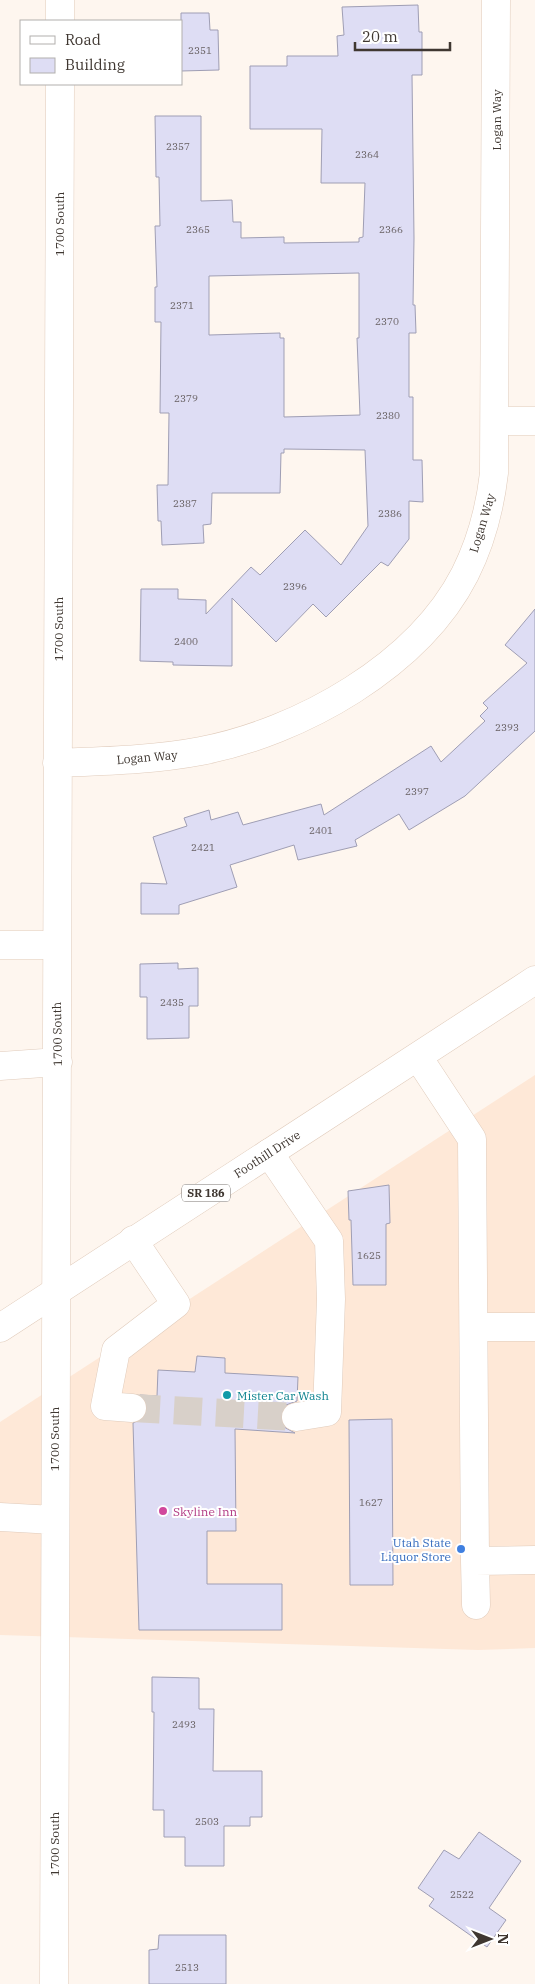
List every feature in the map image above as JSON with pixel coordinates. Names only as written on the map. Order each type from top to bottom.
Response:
[{"type":"street","points":[[60,0],[60,20]]},
{"type":"street","name":"Logan Way","points":[[58,763],[157,758],[202,751],[247,739],[287,724],[328,704],[364,682],[395,658],[424,632],[445,605],[464,575],[479,540],[490,505],[494,473],[496,0]]},
{"type":"street","name":"1700 South","points":[[54,1984],[54,1373],[58,1289],[57,945],[60,85]]},
{"type":"street","points":[[495,421],[535,421]]},
{"type":"street","points":[[0,945],[57,945]]},
{"type":"street","name":"Foothill Drive","points":[[0,1328],[535,980]]},
{"type":"street","points":[[418,1057],[472,1139],[476,1605]]},
{"type":"street","points":[[0,1066],[58,1062]]},
{"type":"street","points":[[269,1153],[329,1241],[331,1299],[326,1412],[296,1417]]},
{"type":"street","points":[[132,1408],[105,1406],[116,1350],[176,1304],[133,1240]]},
{"type":"street","points":[[474,1327],[535,1327]]},
{"type":"street","points":[[0,1517],[54,1520]]},
{"type":"street","points":[[475,1561],[535,1560]]},
{"type":"shaded area","points":[[535,1075],[535,1648],[478,1650],[0,1635],[0,1422]]},
{"type":"building","points":[[418,5],[419,32],[422,32],[422,75],[412,75],[413,305],[415,305],[416,333],[409,333],[409,397],[413,397],[413,460],[422,460],[423,502],[409,501],[409,539],[388,566],[381,562],[326,617],[313,604],[276,642],[232,598],[232,666],[173,665],[173,662],[140,661],[141,589],[178,589],[178,599],[206,600],[206,614],[251,567],[260,575],[305,530],[341,565],[368,526],[365,450],[284,449],[284,453],[281,453],[280,493],[212,493],[211,524],[203,525],[204,543],[162,545],[161,521],[158,521],[157,485],[168,485],[169,413],[160,413],[161,322],[155,322],[155,287],[157,287],[155,226],[160,226],[159,177],[156,177],[155,116],[201,116],[201,201],[232,200],[233,222],[241,222],[241,238],[284,237],[284,243],[359,242],[359,238],[363,237],[365,183],[321,183],[322,129],[250,129],[250,66],[287,66],[287,56],[338,56],[337,36],[344,35],[342,7]],"holes":[[[359,273],[359,338],[357,338],[360,415],[284,417],[284,338],[280,338],[280,333],[209,335],[209,276]]]},
{"type":"building","points":[[181,13],[209,13],[210,30],[218,30],[219,70],[182,71]]},
{"type":"building","points":[[535,609],[535,731],[465,796],[409,830],[399,814],[355,840],[357,846],[298,860],[294,845],[230,865],[237,887],[179,905],[179,914],[141,914],[141,883],[167,884],[153,837],[187,826],[184,818],[209,810],[211,820],[238,812],[243,825],[321,804],[324,815],[431,746],[441,762],[485,721],[480,716],[488,708],[483,703],[527,663],[505,645]]},
{"type":"building","points":[[178,963],[178,969],[198,968],[198,1006],[189,1006],[189,1038],[147,1039],[147,997],[140,997],[140,964]]},
{"type":"building","points":[[389,1185],[390,1223],[386,1224],[386,1285],[353,1285],[348,1191]]},
{"type":"building","points":[[197,1356],[225,1358],[225,1373],[298,1377],[297,1401],[286,1405],[282,1411],[281,1419],[284,1427],[295,1433],[235,1429],[236,1531],[207,1531],[207,1584],[282,1584],[282,1630],[139,1630],[133,1423],[145,1417],[147,1410],[146,1402],[140,1395],[157,1396],[158,1370],[195,1372]]},
{"type":"building","points":[[392,1419],[393,1585],[350,1585],[349,1420]]},
{"type":"building","points":[[152,1677],[199,1678],[199,1709],[214,1709],[213,1771],[262,1771],[262,1817],[250,1817],[250,1826],[224,1826],[224,1866],[185,1866],[185,1837],[164,1837],[164,1810],[153,1810],[154,1712],[152,1712]]},
{"type":"building","points":[[479,1832],[521,1861],[489,1908],[506,1920],[487,1947],[429,1906],[434,1899],[418,1888],[444,1850],[459,1859]]},
{"type":"building","points":[[159,1935],[226,1935],[226,1984],[149,1984],[149,1950],[158,1949]]},
{"type":"tunnel","points":[[132,1408],[296,1417]]},
{"type":"place","name":"Mister Car Wash","points":[[227,1395]]},
{"type":"place","name":"Skyline Inn","points":[[163,1511]]},
{"type":"place","name":"Utah State Liquor Store","points":[[461,1549]]}]
